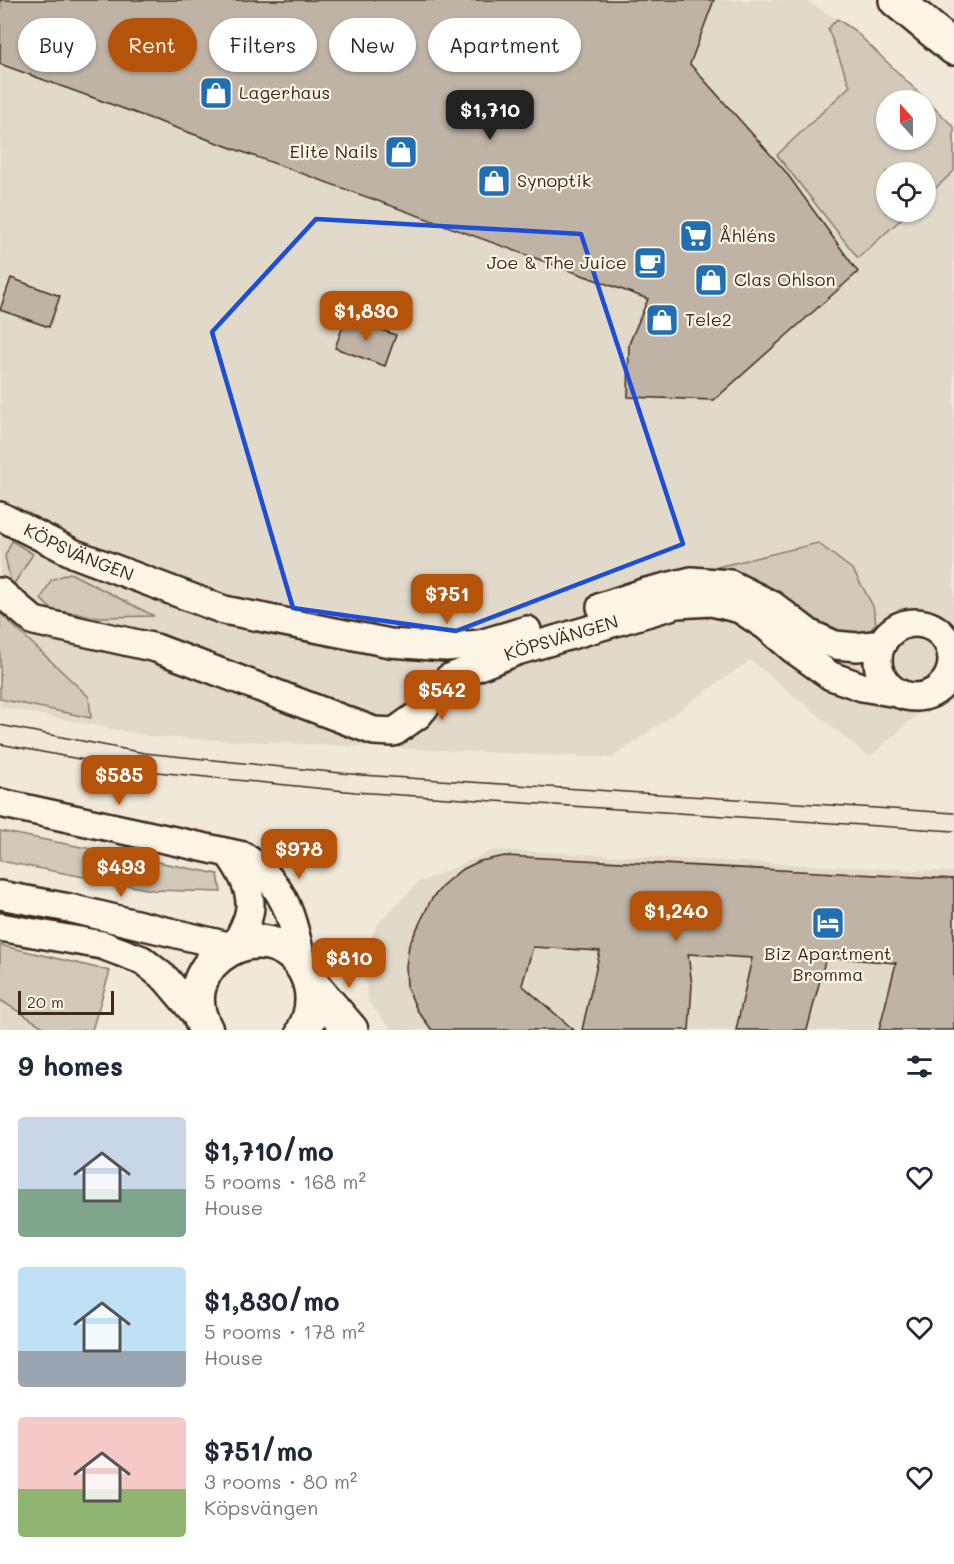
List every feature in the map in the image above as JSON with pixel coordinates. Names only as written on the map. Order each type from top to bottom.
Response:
[{"type":"street","points":[[896,0],[954,48]]},
{"type":"street","name":"KÖPSVÄNGEN","points":[[0,516],[75,554],[224,609],[390,643],[446,647],[480,644],[646,592],[691,581],[730,584],[772,604],[810,634],[835,645],[857,647],[882,644],[888,634],[897,627],[914,623],[932,627],[951,644],[951,675],[937,690],[928,694],[907,696],[862,687],[831,676],[740,609],[711,602],[677,604],[517,651],[449,678],[418,715],[394,732],[374,731],[156,648],[34,621],[0,592]]},
{"type":"street","points":[[882,644],[878,654],[878,666],[888,686],[897,693]]},
{"type":"street","points":[[0,803],[243,856],[255,864],[281,893],[296,931],[313,1000],[310,1019],[304,1030]]},
{"type":"street","points":[[228,853],[241,871],[249,899],[249,914],[234,946]]},
{"type":"street","points":[[0,895],[69,908],[234,946]]},
{"type":"street","points":[[0,927],[102,945],[142,960],[166,979],[202,1024]]},
{"type":"street","points":[[202,1024],[196,997],[201,976],[214,959],[234,946],[254,942],[273,944],[289,953],[351,1030]]},
{"type":"highlighted area","points":[[316,219],[581,234],[683,544],[456,631],[293,608],[212,332]]},
{"type":"shaded area","points":[[0,0],[806,0],[854,30],[916,90],[876,90],[876,150],[936,150],[936,110],[954,127],[954,683],[869,757],[750,660],[612,758],[154,737],[0,707]]},
{"type":"shaded area","points":[[837,19],[854,30],[916,90],[876,90],[876,150],[936,150],[936,110],[954,127],[954,171],[936,188],[936,162],[876,162],[876,222],[898,222],[858,258],[777,155],[850,86],[828,29]]},
{"type":"shaded area","points":[[12,541],[33,554],[12,587],[5,556]]},
{"type":"shaded area","points":[[818,543],[853,570],[873,606],[876,623],[867,635],[853,639],[692,573]]},
{"type":"shaded area","points":[[70,573],[154,616],[101,617],[52,610],[41,599],[51,580]]},
{"type":"shaded area","points":[[0,613],[89,697],[91,718],[0,699]]},
{"type":"shaded area","points":[[0,831],[218,874],[221,892],[152,890],[0,861]]},
{"type":"shaded area","points":[[494,850],[954,872],[954,1030],[392,1030],[369,1003],[362,961],[376,926],[418,883]]},
{"type":"shaded area","points":[[0,945],[110,971],[92,1030],[48,1030],[0,1000]]},
{"type":"shaded area","points":[[0,1000],[5,1002],[48,1030],[0,1030]]},
{"type":"building","points":[[0,0],[714,0],[690,64],[785,171],[858,272],[714,400],[628,397],[629,344],[648,299],[22,72],[96,72],[96,18],[18,18],[18,71],[0,64]]},
{"type":"building","points":[[11,278],[60,296],[49,327],[0,310]]},
{"type":"building","points":[[346,318],[396,335],[385,366],[335,348]]},
{"type":"building","points":[[505,856],[954,879],[954,1030],[879,1030],[896,963],[826,957],[807,1030],[736,1030],[752,958],[688,954],[692,985],[689,1030],[582,1030],[600,951],[533,947],[522,985],[574,1030],[432,1030],[417,1010],[407,987],[406,966],[409,945],[431,900],[445,883],[461,870],[480,861]]},
{"type":"tram line","points":[[0,725],[144,753],[361,775],[954,813]]},
{"type":"tram line","points":[[0,744],[137,770],[355,792],[954,831]]},
{"type":"place","name":"Lagerhaus","points":[[216,93]]},
{"type":"place","name":"Elite Nails","points":[[401,152]]},
{"type":"place","name":"Synoptik","points":[[494,181]]},
{"type":"place","name":"Åhléns","points":[[696,236]]},
{"type":"place","name":"Joe & The Juice","points":[[650,263]]},
{"type":"place","name":"Clas Ohlson","points":[[711,280]]},
{"type":"place","name":"Tele2","points":[[662,320]]},
{"type":"place","name":"Biz Apartment Bromma","points":[[828,923]]}]
